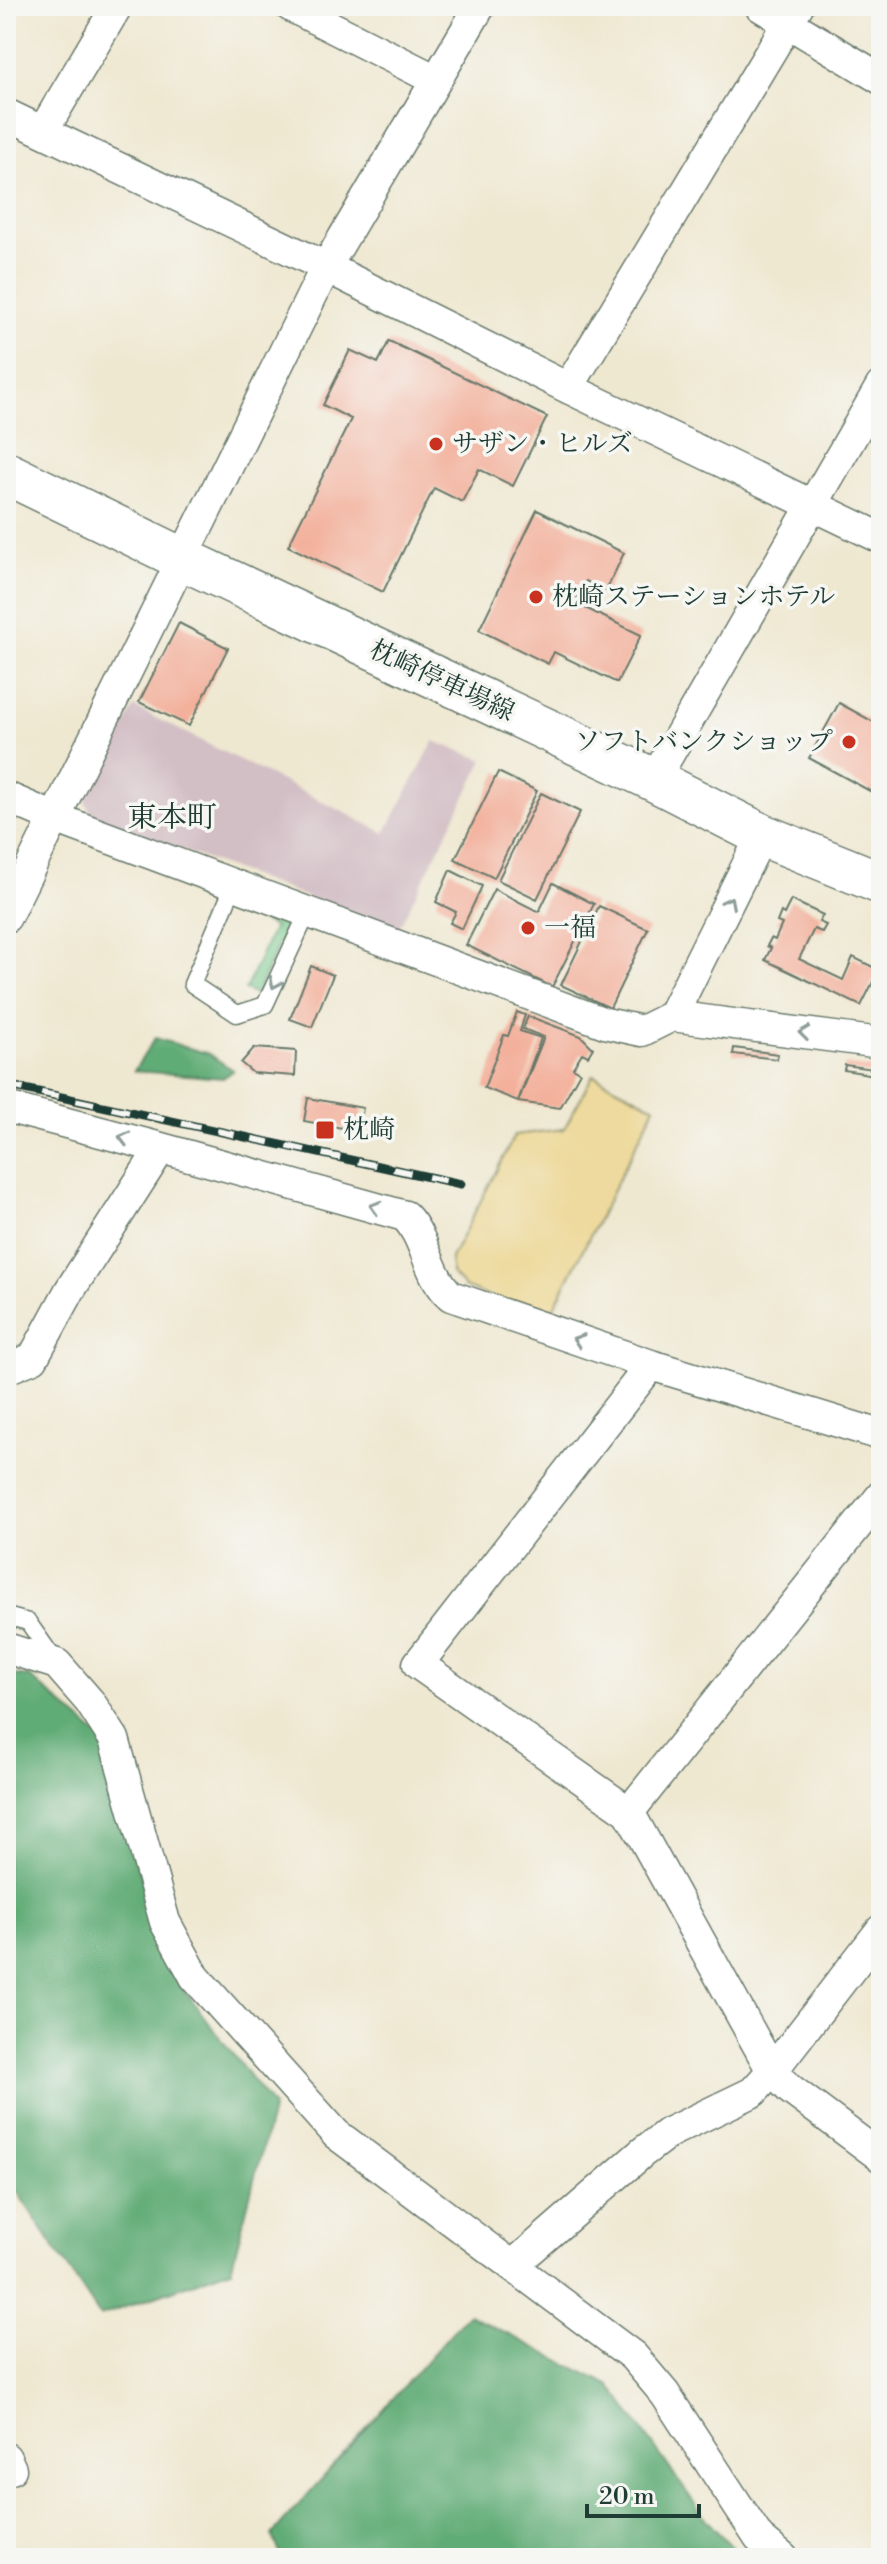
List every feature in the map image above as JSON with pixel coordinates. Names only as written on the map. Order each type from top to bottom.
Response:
[{"type":"main road","name":"枕崎停車場線","points":[[6,473],[654,780],[762,835],[881,883]]},
{"type":"street","points":[[43,131],[117,6]]},
{"type":"street","points":[[290,6],[436,80]]},
{"type":"street","points":[[6,917],[326,267],[480,6]]},
{"type":"street","points":[[760,6],[793,14],[881,79]]},
{"type":"street","points":[[568,388],[793,14]]},
{"type":"street","points":[[6,114],[881,538]]},
{"type":"street","points":[[654,780],[881,386]]},
{"type":"street","points":[[6,797],[605,1023],[642,1031],[672,1016],[881,1043]]},
{"type":"street","points":[[672,1016],[762,835]]},
{"type":"street","points":[[6,1107],[405,1216],[417,1228],[439,1285],[451,1296],[651,1365],[881,1435]]},
{"type":"street","points":[[6,1369],[33,1358],[70,1290],[161,1148]]},
{"type":"street","points":[[651,1365],[418,1664],[629,1812],[772,2071],[790,2089],[881,2157]]},
{"type":"street","points":[[629,1812],[881,1496]]},
{"type":"street","points":[[6,1648],[57,1664],[90,1702],[114,1739],[165,1922],[195,1977],[336,2134],[633,2356],[665,2394],[759,2538],[783,2558]]},
{"type":"street","points":[[512,2266],[655,2142],[753,2092],[881,1930]]},
{"type":"lane","points":[[234,885],[192,984],[237,1014],[265,1005],[308,912]]},
{"type":"lane","points":[[6,1616],[28,1622],[57,1664]]},
{"type":"shaded area","points":[[134,707],[385,833],[434,741],[484,760],[397,931],[92,816],[85,801]]},
{"type":"green space","points":[[252,910],[287,925],[256,995],[245,990],[274,927],[250,916]]},
{"type":"green space","points":[[155,1038],[209,1054],[233,1070],[223,1078],[134,1071]]},
{"type":"green space","points":[[6,1674],[30,1677],[101,1738],[168,1969],[273,2107],[231,2269],[100,2316],[6,2175]]},
{"type":"green space","points":[[468,2314],[611,2386],[708,2522],[743,2558],[282,2558],[272,2535]]},
{"type":"sand","points":[[593,1075],[655,1107],[548,1319],[464,1287],[451,1273],[451,1258],[515,1135],[564,1129]]},
{"type":"building","name":"サザン・ヒルズ","points":[[389,341],[547,417],[513,486],[479,469],[462,502],[434,488],[383,592],[288,546],[351,419],[323,405],[350,350],[378,363]]},
{"type":"building","name":"枕崎ステーションホテル","points":[[537,510],[624,553],[606,591],[586,581],[575,603],[641,635],[617,683],[554,652],[548,664],[479,630]]},
{"type":"building","points":[[179,623],[228,648],[189,726],[139,702]]},
{"type":"building","name":"ソフトバンクショップ","points":[[839,703],[881,726],[881,797],[809,758]]},
{"type":"building","points":[[498,772],[537,791],[494,878],[455,859]]},
{"type":"building","points":[[541,793],[580,812],[537,899],[498,880]]},
{"type":"building","points":[[450,870],[482,886],[462,929],[450,923],[456,912],[436,902]]},
{"type":"building","name":"一福","points":[[553,883],[594,904],[552,987],[466,945],[494,889],[539,912]]},
{"type":"building","points":[[791,900],[823,915],[819,922],[826,925],[822,932],[814,929],[799,959],[843,980],[853,957],[879,970],[861,1006],[765,960],[771,948],[767,946],[771,938],[775,940],[782,924],[777,922],[781,912],[784,914]]},
{"type":"building","points":[[599,906],[648,929],[610,1008],[561,985]]},
{"type":"building","points":[[311,966],[333,975],[312,1027],[290,1019]]},
{"type":"building","points":[[517,1012],[525,1015],[520,1031],[541,1038],[518,1101],[484,1088],[504,1035],[508,1036]]},
{"type":"building","points":[[528,1016],[581,1036],[593,1048],[588,1056],[582,1053],[573,1068],[580,1072],[560,1108],[518,1102],[544,1037],[523,1029]]},
{"type":"building","points":[[254,1048],[296,1051],[295,1076],[253,1073],[241,1063]]},
{"type":"building","points":[[734,1048],[778,1054],[777,1059],[733,1054]]},
{"type":"building","points":[[845,1065],[881,1070],[881,1076],[844,1070]]},
{"type":"building","points":[[308,1098],[363,1108],[359,1131],[304,1121]]},
{"type":"railway","points":[[6,1085],[461,1184]]},
{"type":"place","name":"サザン・ヒルズ","points":[[436,444]]},
{"type":"place","name":"枕崎ステーションホテル","points":[[536,597]]},
{"type":"place","name":"ソフトバンクショップ","points":[[849,742]]},
{"type":"place","name":"一福","points":[[528,928]]},
{"type":"place","name":"枕崎","points":[[325,1130]]},
{"type":"district","name":"東本町","points":[[172,818]]}]
